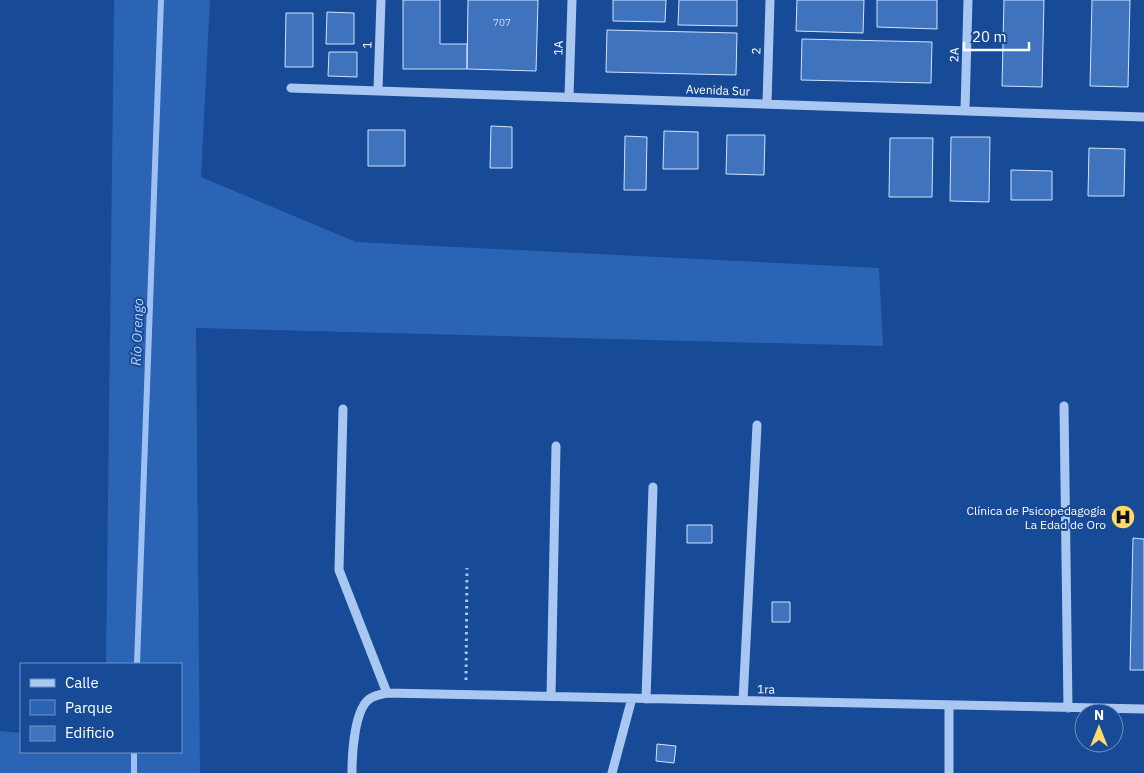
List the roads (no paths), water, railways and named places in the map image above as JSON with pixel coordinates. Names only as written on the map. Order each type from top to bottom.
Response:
[{"type":"street","name":"1","points":[[378,90],[381,0]]},
{"type":"street","name":"1A","points":[[569,97],[572,0]]},
{"type":"street","name":"2","points":[[767,104],[770,0]]},
{"type":"street","name":"2A","points":[[965,110],[968,0]]},
{"type":"street","name":"Avenida Sur","points":[[291,88],[1144,117]]},
{"type":"street","points":[[1064,406],[1068,708]]},
{"type":"street","points":[[343,409],[339,570],[386,693],[370,698],[360,711],[352,760],[352,773]]},
{"type":"street","points":[[743,701],[757,425]]},
{"type":"street","points":[[550,696],[556,446]]},
{"type":"street","points":[[646,699],[653,487]]},
{"type":"street","name":"1ra","points":[[386,693],[1144,709]]},
{"type":"street","points":[[612,773],[632,698]]},
{"type":"street","points":[[948,773],[950,705]]},
{"type":"waterway","name":"Río Orengo","points":[[137,663],[161,0]]},
{"type":"waterway","name":"Río Orengo","points":[[134,753],[134,773]]},
{"type":"place","name":"Clínica de Psicopedagogía La Edad de Oro","points":[[1123,517]]}]
